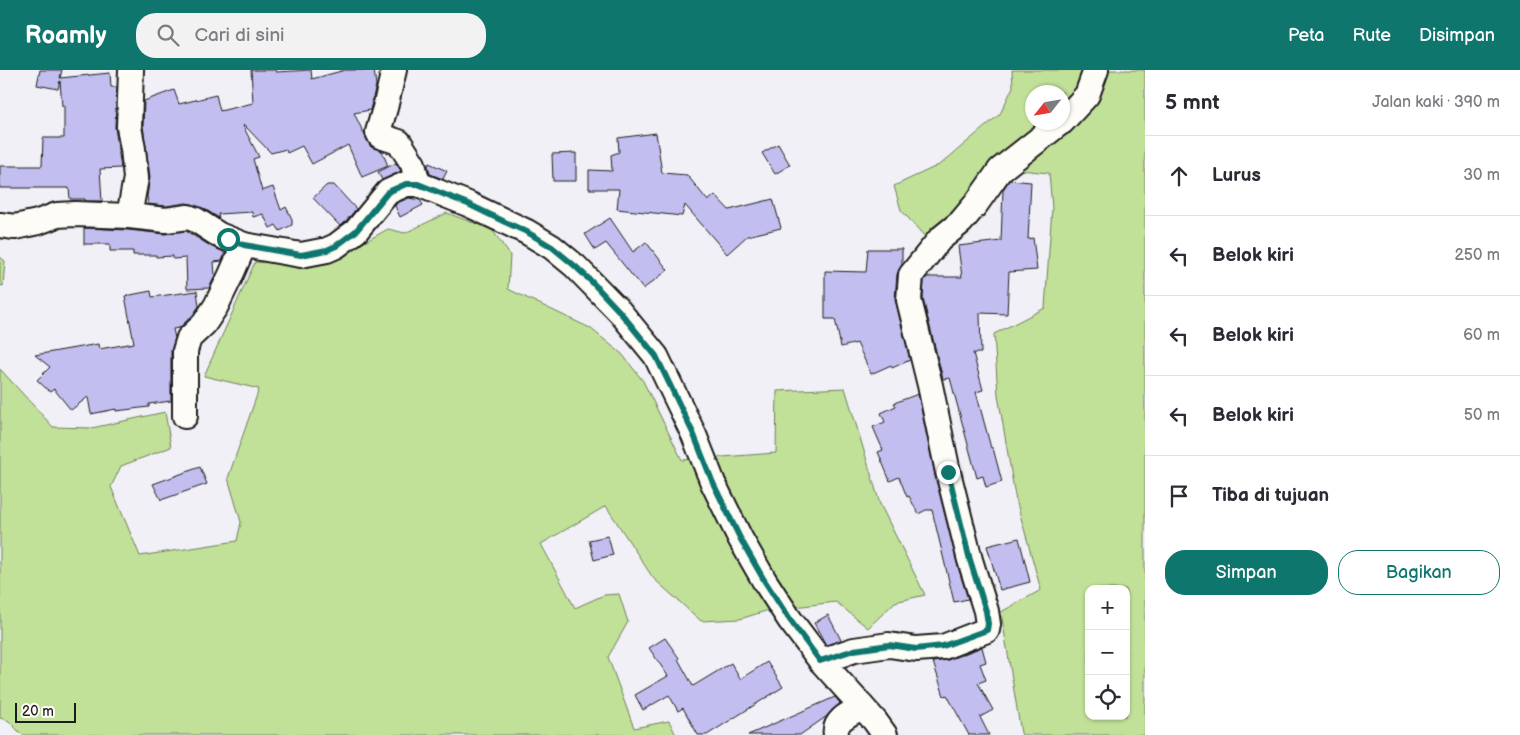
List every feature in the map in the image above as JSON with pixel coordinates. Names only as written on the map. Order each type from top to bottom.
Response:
[{"type":"street","points":[[129,216],[136,178],[130,127],[131,70]]},
{"type":"street","points":[[394,70],[378,132],[380,136],[399,142],[413,164],[418,184]]},
{"type":"street","points":[[1070,113],[1087,95],[1096,70]]},
{"type":"street","points":[[820,661],[854,650],[889,645],[916,649],[943,646],[987,630],[986,611],[970,560],[948,472],[930,385],[908,300],[911,275],[940,239],[960,222],[976,204],[1000,170],[1052,130]]},
{"type":"street","points":[[0,225],[15,227],[38,222],[57,215],[75,214],[129,216],[166,220],[188,217],[212,231],[244,245],[301,255],[327,250],[336,246],[356,231],[388,192],[406,184],[418,184],[468,204],[527,232],[552,247],[575,266],[626,320],[656,356],[694,435],[713,483],[740,538],[764,580],[820,661],[875,721],[885,735]]},
{"type":"street","points":[[185,416],[185,351],[189,338],[204,324],[216,306],[244,245]]},
{"type":"street","points":[[836,735],[837,724],[862,707]]},
{"type":"green space","points":[[1012,70],[1145,70],[1145,735],[1022,735],[1021,733],[1001,612],[1041,590],[1015,496],[998,395],[994,334],[1045,308],[1052,208],[1049,173],[991,167],[967,206],[926,238],[901,210],[894,186],[941,164],[1000,114],[1013,87]]},
{"type":"green space","points":[[447,213],[490,227],[510,255],[508,289],[590,328],[622,354],[643,381],[682,460],[776,453],[777,391],[845,388],[880,504],[925,595],[895,602],[868,628],[836,602],[769,610],[740,619],[701,621],[653,578],[606,506],[541,544],[575,608],[604,595],[619,594],[628,622],[608,657],[634,728],[669,721],[676,735],[22,735],[9,721],[0,718],[0,369],[53,427],[92,428],[165,412],[171,447],[121,466],[111,487],[140,556],[237,541],[241,522],[228,478],[259,389],[204,376],[255,262],[325,264],[388,229],[405,233]]},
{"type":"green space","points":[[0,257],[5,261],[3,286],[0,285]]},
{"type":"building","points":[[40,70],[62,70],[60,78],[110,73],[111,87],[117,87],[115,127],[121,168],[100,169],[102,201],[70,199],[69,188],[0,188],[0,166],[42,166],[43,138],[64,138],[64,105],[62,106],[60,81],[58,89],[37,85]]},
{"type":"building","points":[[251,70],[276,70],[276,72],[311,70],[312,79],[345,70],[374,70],[376,85],[370,110],[354,113],[371,147],[382,151],[388,166],[362,177],[348,145],[312,164],[302,146],[287,153],[286,149],[271,153],[244,125],[259,157],[253,159],[262,191],[273,187],[281,210],[286,207],[292,219],[292,225],[280,231],[276,225],[270,228],[263,214],[253,217],[252,212],[218,214],[219,218],[203,208],[192,204],[166,206],[148,204],[147,196],[150,177],[143,126],[144,101],[174,90],[179,104],[216,95],[220,111],[253,103]]},
{"type":"building","points":[[656,133],[662,173],[687,175],[708,201],[715,195],[729,210],[773,199],[781,228],[747,236],[727,254],[685,205],[682,216],[617,209],[619,189],[589,189],[589,170],[612,171],[611,155],[619,152],[618,138]]},
{"type":"building","points":[[778,144],[790,165],[775,174],[762,153]]},
{"type":"building","points":[[576,153],[576,181],[553,181],[552,154]]},
{"type":"building","points":[[396,163],[401,171],[382,180],[378,172]]},
{"type":"building","points":[[429,163],[447,171],[443,179],[430,174]]},
{"type":"building","points":[[1009,180],[1031,182],[1028,239],[1033,238],[1037,270],[1009,272],[1007,314],[980,313],[981,353],[973,353],[983,390],[976,392],[1002,482],[986,487],[983,476],[977,478],[950,378],[943,379],[923,299],[924,280],[927,277],[962,277],[958,246],[1001,241],[1003,190]]},
{"type":"building","points":[[327,185],[334,185],[356,209],[340,226],[313,198]]},
{"type":"building","points":[[409,198],[420,200],[423,205],[400,217],[395,206],[397,203]]},
{"type":"building","points":[[610,218],[633,252],[646,242],[668,270],[643,289],[606,243],[595,250],[585,234]]},
{"type":"building","points":[[84,228],[165,234],[186,231],[224,252],[224,256],[222,261],[214,262],[215,276],[209,288],[187,289],[186,258],[173,259],[173,256],[133,255],[133,251],[110,251],[110,244],[84,244]]},
{"type":"building","points":[[868,249],[902,249],[902,265],[897,274],[895,299],[910,360],[892,368],[891,365],[871,374],[857,343],[841,347],[835,319],[825,319],[825,271],[866,272]]},
{"type":"building","points":[[151,291],[152,297],[197,291],[199,306],[193,315],[179,328],[173,329],[175,338],[171,351],[171,401],[149,404],[149,407],[116,411],[116,409],[91,414],[88,397],[71,410],[54,389],[50,392],[37,380],[50,367],[35,355],[98,344],[99,349],[134,343],[125,296]]},
{"type":"building","points":[[918,394],[935,475],[968,599],[954,602],[932,510],[926,510],[918,514],[909,496],[907,497],[899,477],[890,481],[878,452],[883,450],[873,427],[885,422],[881,413],[896,406],[894,403]]},
{"type":"building","points":[[200,467],[207,484],[161,500],[153,484]]},
{"type":"building","points":[[608,536],[613,555],[594,560],[589,540]]},
{"type":"building","points":[[1019,538],[1030,582],[1000,590],[987,546]]},
{"type":"building","points":[[828,615],[841,640],[826,645],[814,623]]},
{"type":"building","points":[[665,638],[679,658],[693,686],[731,663],[740,679],[767,662],[783,687],[707,735],[698,735],[683,708],[678,711],[669,695],[643,710],[635,695],[668,676],[649,648]]},
{"type":"building","points":[[982,647],[986,662],[980,664],[986,680],[978,683],[993,710],[980,717],[989,735],[969,735],[947,695],[944,696],[933,662],[948,660]]},
{"type":"building","points":[[835,697],[840,703],[827,716],[800,735],[748,735]]},
{"type":"route","points":[[228,239],[244,245],[301,255],[327,250],[336,246],[356,231],[388,192],[406,184],[418,184],[468,204],[527,232],[552,247],[591,281],[620,312],[656,356],[740,538],[790,620],[820,661],[854,650],[889,645],[927,649],[975,636],[987,630],[986,611],[970,560],[948,472]]}]
